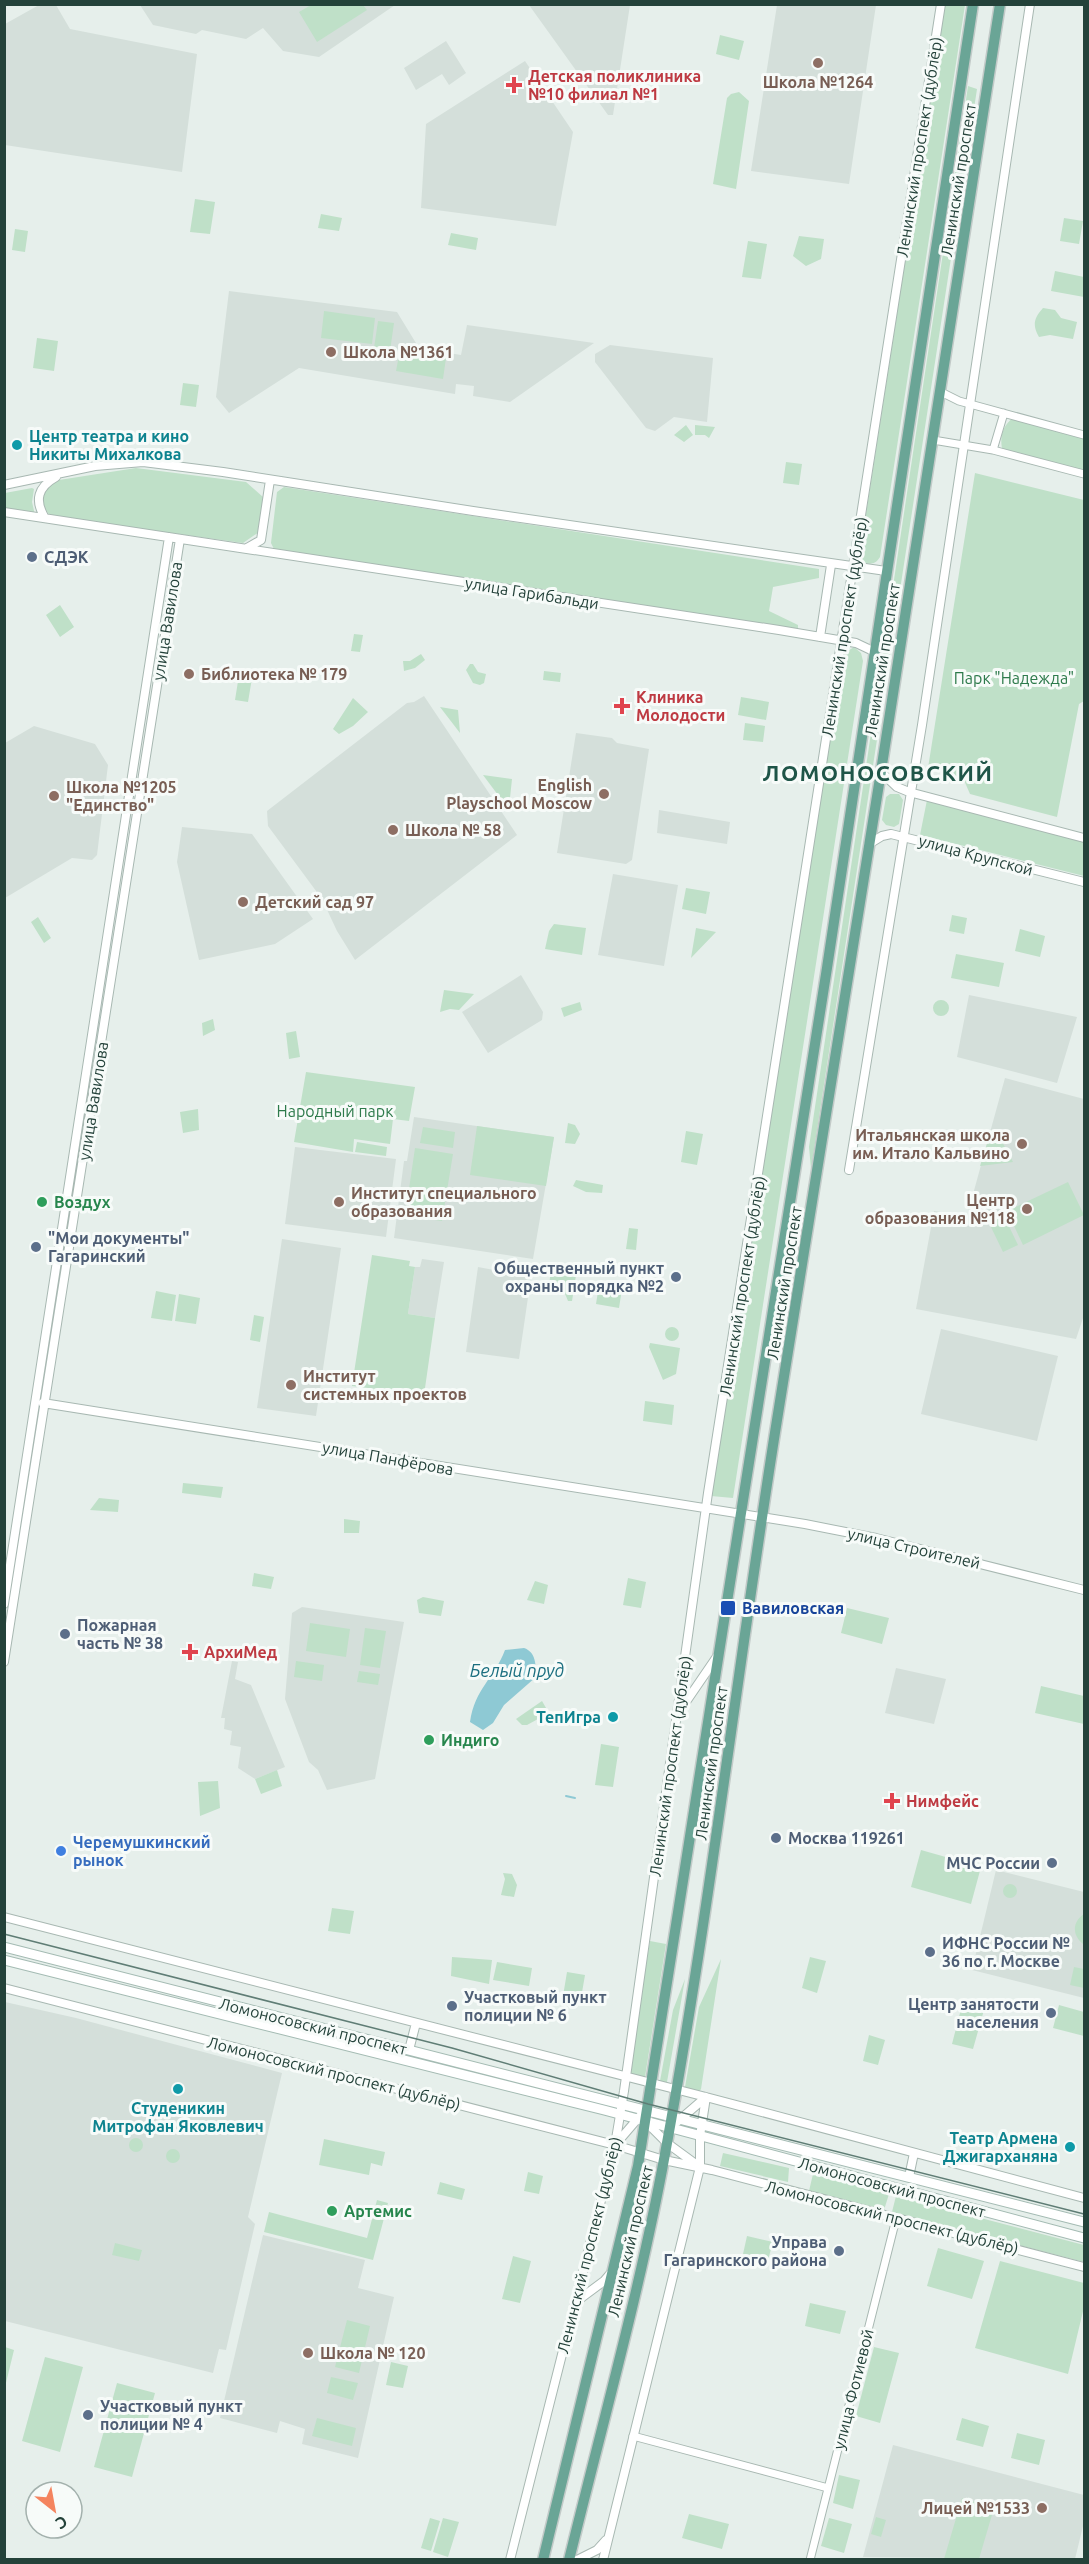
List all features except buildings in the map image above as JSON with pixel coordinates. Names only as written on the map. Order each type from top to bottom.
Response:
[{"type":"main road","name":"Ленинский проспект","points":[[543,2559],[615,2265],[640,2153],[643,2117],[652,2084],[875,652],[973,4]]},
{"type":"main road","name":"Ленинский проспект","points":[[569,2559],[674,2121],[675,2090],[762,1517],[941,392],[1000,4]]},
{"type":"main road","name":"Ломоносовский проспект","points":[[4,1947],[409,2050],[621,2110]]},
{"type":"main road","name":"Ломоносовский проспект","points":[[4,1960],[621,2110]]},
{"type":"main road","points":[[621,2110],[643,2117],[674,2121]]},
{"type":"main road","name":"Ломоносовский проспект","points":[[674,2121],[702,2124],[1084,2222]]},
{"type":"main road","name":"Ломоносовский проспект","points":[[674,2121],[700,2136],[1084,2238]]},
{"type":"main road","points":[[954,2203],[950,2196],[957,2190]]},
{"type":"street","name":"Ленинский проспект (дублёр)","points":[[510,2559],[615,2145],[621,2110],[706,1508],[941,4]]},
{"type":"street","points":[[849,1170],[909,792],[922,725],[1030,4]]},
{"type":"street","points":[[941,392],[970,404],[1084,435]]},
{"type":"street","points":[[993,450],[1004,413]]},
{"type":"street","points":[[933,440],[993,450],[1084,474]]},
{"type":"street","points":[[4,485],[95,466],[143,462],[831,565],[886,571]]},
{"type":"street","points":[[45,518],[38,504],[39,495],[42,487],[61,474]]},
{"type":"street","points":[[244,549],[261,540],[270,480]]},
{"type":"street","name":"улица Гарибальди","points":[[4,512],[820,637],[842,641],[875,652]]},
{"type":"street","name":"улица Вавилова","points":[[4,1604],[169,537]]},
{"type":"street","name":"улица Вавилова","points":[[4,1662],[180,540]]},
{"type":"street","points":[[820,637],[831,565]]},
{"type":"street","points":[[880,771],[897,787],[909,792],[1084,838]]},
{"type":"street","name":"улица Крупской","points":[[869,844],[882,836],[902,836],[1084,882]]},
{"type":"street","name":"улица Панфёрова","points":[[35,1401],[741,1514]]},
{"type":"street","name":"улица Строителей","points":[[741,1514],[876,1538],[1084,1590]]},
{"type":"street","points":[[677,1715],[720,1652]]},
{"type":"street","points":[[4,1917],[706,2097],[1084,2198]]},
{"type":"street","points":[[4,1922],[14,1920]]},
{"type":"street","name":"Ломоносовский проспект (дублёр)","points":[[4,1988],[1084,2267]]},
{"type":"street","points":[[409,2050],[416,2023]]},
{"type":"street","points":[[674,2121],[706,2097]]},
{"type":"street","points":[[603,2559],[699,2167],[700,2136],[706,2097]]},
{"type":"street","points":[[615,2145],[643,2117],[667,2143],[699,2167]]},
{"type":"street","points":[[909,2177],[914,2153]]},
{"type":"street","name":"улица Фотиевой","points":[[810,2559],[896,2219]]},
{"type":"street","points":[[575,2304],[580,2296],[604,2282],[615,2265]]},
{"type":"street","points":[[633,2436],[828,2488]]},
{"type":"street","points":[[577,2559],[597,2550],[607,2539]]},
{"type":"shaded area","points":[[39,5],[56,5],[70,29],[197,54],[182,172],[5,145],[5,24]]},
{"type":"shaded area","points":[[140,5],[395,5],[319,57],[283,51],[263,28],[246,39],[202,30],[196,34],[153,25]]},
{"type":"shaded area","points":[[529,5],[630,5],[613,115],[608,115]]},
{"type":"shaded area","name":"Школа №1264","points":[[777,5],[876,5],[849,184],[751,171]]},
{"type":"shaded area","points":[[446,41],[466,73],[449,85],[442,74],[416,90],[404,68]]},
{"type":"shaded area","points":[[525,61],[573,132],[556,226],[421,208],[426,124]]},
{"type":"shaded area","name":"Школа №1361","points":[[229,291],[397,312],[419,348],[461,355],[467,325],[594,343],[510,402],[473,396],[474,386],[456,384],[455,394],[299,368],[229,413],[216,397]]},
{"type":"shaded area","points":[[610,345],[713,358],[707,422],[674,417],[655,431],[646,428],[595,362],[595,354]]},
{"type":"shaded area","name":"Школа № 58","points":[[424,696],[517,835],[355,960],[337,931],[322,899],[268,826],[267,811],[407,703]]},
{"type":"shaded area","name":"Школа №1205 \"Единство\"","points":[[34,726],[95,744],[108,765],[97,855],[92,860],[72,858],[5,898],[5,743]]},
{"type":"shaded area","name":"English Playschool Moscow","points":[[576,733],[612,738],[617,743],[649,749],[632,860],[626,864],[557,853]]},
{"type":"shaded area","points":[[659,810],[730,822],[727,844],[657,833]]},
{"type":"shaded area","name":"Детский сад 97","points":[[182,827],[252,834],[313,919],[275,944],[199,960],[177,862]]},
{"type":"shaded area","points":[[613,874],[678,885],[664,966],[598,955]]},
{"type":"shaded area","points":[[521,975],[543,1012],[542,1020],[488,1053],[462,1012]]},
{"type":"shaded area","points":[[969,995],[1077,1017],[1057,1083],[957,1057]]},
{"type":"shaded area","name":"Центр образования №118","points":[[1005,1078],[1084,1099],[1084,1315],[1076,1339],[916,1309],[934,1211],[967,1216]]},
{"type":"shaded area","points":[[414,1117],[554,1137],[533,1259],[394,1238],[404,1161],[407,1161]]},
{"type":"shaded area","name":"Институт специального образования","points":[[295,1147],[396,1159],[386,1237],[285,1224]]},
{"type":"shaded area","points":[[282,1239],[341,1248],[316,1416],[257,1408]]},
{"type":"shaded area","points":[[422,1259],[444,1262],[435,1318],[408,1314],[415,1267],[420,1267]]},
{"type":"shaded area","points":[[478,1267],[531,1277],[519,1359],[466,1352]]},
{"type":"shaded area","points":[[941,1329],[1058,1356],[1037,1441],[921,1414]]},
{"type":"shaded area","points":[[302,1607],[404,1622],[375,1779],[327,1790],[318,1770],[309,1762],[285,1699],[292,1613]]},
{"type":"shaded area","points":[[232,1661],[238,1662],[235,1679],[251,1685],[285,1767],[255,1779],[238,1768],[241,1747],[230,1745],[232,1731],[224,1729],[225,1718],[221,1718]]},
{"type":"shaded area","points":[[896,1668],[946,1679],[934,1724],[885,1713]]},
{"type":"shaded area","points":[[996,1870],[1084,1892],[1084,1998],[972,1970]]},
{"type":"shaded area","points":[[5,2002],[76,2018],[282,2073],[248,2217],[255,2224],[226,2350],[219,2349],[213,2373],[5,2321]]},
{"type":"shaded area","name":"Школа № 120","points":[[263,2235],[365,2260],[358,2288],[394,2297],[358,2458],[302,2444],[305,2429],[280,2421],[277,2433],[220,2418]]},
{"type":"shaded area","points":[[893,2445],[1084,2495],[1084,2522],[1075,2559],[863,2557]]},
{"type":"green space","points":[[311,5],[363,5],[367,10],[317,42],[299,12]]},
{"type":"green space","points":[[945,5],[965,5],[880,557],[872,563],[862,563],[859,559]]},
{"type":"green space","points":[[720,35],[744,41],[739,60],[716,54]]},
{"type":"green space","points":[[968,86],[977,89],[811,1169],[809,1147]]},
{"type":"green space","points":[[739,92],[749,101],[736,189],[713,184],[727,98]]},
{"type":"green space","points":[[195,199],[215,202],[210,234],[190,232]]},
{"type":"green space","points":[[321,214],[342,218],[339,231],[318,228]]},
{"type":"green space","points":[[1064,218],[1083,221],[1079,244],[1060,241]]},
{"type":"green space","points":[[15,229],[28,231],[25,252],[12,250]]},
{"type":"green space","points":[[451,233],[478,238],[476,250],[448,245]]},
{"type":"green space","points":[[799,236],[824,239],[821,259],[806,266],[793,256]]},
{"type":"green space","points":[[748,241],[767,244],[761,279],[742,277]]},
{"type":"green space","points":[[1055,271],[1084,277],[1084,297],[1051,291]]},
{"type":"green space","points":[[1043,308],[1055,310],[1061,318],[1077,322],[1073,339],[1050,335],[1039,337],[1035,329],[1035,322]]},
{"type":"green space","points":[[324,311],[375,318],[372,344],[321,338]]},
{"type":"green space","points":[[378,321],[394,323],[390,351],[374,348]]},
{"type":"green space","points":[[37,338],[58,341],[54,371],[33,368]]},
{"type":"green space","points":[[400,350],[446,358],[443,379],[396,371]]},
{"type":"green space","points":[[183,383],[199,385],[196,407],[180,405]]},
{"type":"green space","points":[[1013,418],[1084,437],[1084,474],[1003,452],[1002,433]]},
{"type":"green space","points":[[686,425],[693,435],[684,442],[674,435]]},
{"type":"green space","points":[[695,425],[715,427],[709,438],[705,435],[695,435]]},
{"type":"green space","points":[[786,462],[802,464],[799,485],[783,483]]},
{"type":"green space","points":[[136,468],[246,482],[263,497],[259,532],[243,543],[50,516],[42,504],[45,489],[59,480]]},
{"type":"green space","name":"Парк \"Надежда\"","points":[[975,473],[1084,500],[1084,701],[1079,704],[1057,817],[970,794],[963,778],[928,768]]},
{"type":"green space","points":[[284,487],[819,569],[819,578],[773,587],[769,611],[798,625],[798,630],[274,549],[271,543],[277,492]]},
{"type":"green space","points":[[34,489],[32,502],[35,515],[5,511],[5,493]]},
{"type":"green space","points":[[60,605],[74,627],[60,637],[46,615]]},
{"type":"green space","points":[[354,634],[363,635],[360,652],[351,651]]},
{"type":"green space","points":[[854,647],[861,653],[863,661],[733,1498],[711,1496],[843,654]]},
{"type":"green space","points":[[421,654],[425,660],[415,668],[404,671],[403,661],[410,661]]},
{"type":"green space","points":[[470,664],[473,664],[478,672],[486,674],[484,683],[480,685],[473,683],[466,670]]},
{"type":"green space","points":[[544,671],[561,673],[560,682],[543,680]]},
{"type":"green space","points":[[239,675],[252,678],[248,702],[235,700]]},
{"type":"green space","points":[[741,697],[769,702],[766,720],[738,715]]},
{"type":"green space","points":[[353,698],[368,712],[353,726],[339,734],[333,729]]},
{"type":"green space","points":[[440,707],[458,710],[460,733]]},
{"type":"green space","points":[[745,723],[765,726],[763,742],[743,740]]},
{"type":"green space","points":[[483,775],[512,779],[510,798],[504,803]]},
{"type":"green space","points":[[890,794],[899,794],[903,800],[899,824],[894,827],[886,825],[882,820],[886,797]]},
{"type":"green space","points":[[927,800],[1084,841],[1084,876],[920,835]]},
{"type":"green space","points":[[686,888],[710,892],[706,914],[682,909]]},
{"type":"green space","points":[[952,915],[967,918],[964,934],[949,931]]},
{"type":"green space","points":[[38,917],[51,938],[44,943],[31,922]]},
{"type":"green space","points":[[554,924],[586,928],[582,955],[545,949],[549,931]]},
{"type":"green space","points":[[696,928],[716,932],[691,958]]},
{"type":"green space","points":[[1020,929],[1045,936],[1040,957],[1015,951]]},
{"type":"green space","points":[[956,954],[1004,963],[999,987],[951,978]]},
{"type":"green space","points":[[444,990],[474,994],[459,1010],[450,1009],[440,1012]]},
{"type":"green space","points":[[941,1000],[947,1002],[949,1008],[947,1014],[941,1016],[935,1014],[933,1008],[935,1002]]},
{"type":"green space","points":[[580,1002],[582,1010],[564,1017],[561,1008]]},
{"type":"green space","points":[[213,1019],[215,1030],[203,1036],[202,1023]]},
{"type":"green space","points":[[296,1031],[300,1057],[289,1059],[286,1033]]},
{"type":"green space","name":"Народный парк","points":[[306,1072],[415,1087],[409,1121],[393,1119],[390,1144],[354,1139],[353,1152],[294,1142]]},
{"type":"green space","points":[[198,1109],[199,1130],[183,1133],[180,1112]]},
{"type":"green space","points":[[568,1123],[575,1125],[580,1134],[575,1144],[565,1143]]},
{"type":"green space","points":[[477,1126],[554,1137],[546,1186],[470,1175]]},
{"type":"green space","points":[[423,1127],[455,1132],[453,1148],[420,1143]]},
{"type":"green space","points":[[686,1131],[703,1134],[697,1165],[681,1162]]},
{"type":"green space","points":[[990,1134],[999,1136],[1013,1162],[980,1166]]},
{"type":"green space","points":[[357,1142],[387,1147],[386,1156],[355,1152]]},
{"type":"green space","points":[[415,1148],[453,1154],[442,1221],[405,1216]]},
{"type":"green space","points":[[576,1180],[603,1185],[602,1193],[586,1192],[573,1186]]},
{"type":"green space","points":[[1068,1182],[1084,1215],[1023,1245],[1007,1211]]},
{"type":"green space","points":[[1004,1216],[1018,1245],[1003,1252],[989,1223]]},
{"type":"green space","points":[[629,1228],[638,1229],[636,1250],[626,1249]]},
{"type":"green space","points":[[372,1255],[410,1261],[409,1266],[415,1267],[408,1314],[435,1318],[424,1395],[352,1386]]},
{"type":"green space","points":[[551,1269],[576,1275],[572,1301],[568,1301],[559,1288],[549,1286]]},
{"type":"green space","points":[[599,1285],[622,1289],[619,1308],[596,1304]]},
{"type":"green space","points":[[156,1291],[176,1295],[172,1321],[151,1318]]},
{"type":"green space","points":[[179,1294],[200,1298],[196,1324],[175,1321]]},
{"type":"green space","points":[[254,1315],[264,1317],[260,1342],[250,1340]]},
{"type":"green space","points":[[672,1327],[677,1329],[679,1334],[677,1339],[672,1341],[667,1339],[665,1334],[667,1329]]},
{"type":"green space","points":[[650,1343],[680,1348],[676,1374],[663,1380],[649,1347]]},
{"type":"green space","points":[[645,1401],[674,1405],[672,1425],[643,1421]]},
{"type":"green space","points":[[183,1483],[223,1487],[221,1498],[182,1493]]},
{"type":"green space","points":[[99,1498],[119,1500],[118,1512],[90,1510]]},
{"type":"green space","points":[[344,1519],[360,1521],[359,1533],[344,1533]]},
{"type":"green space","points":[[254,1573],[274,1577],[271,1589],[252,1586]]},
{"type":"green space","points":[[628,1578],[646,1582],[641,1608],[623,1605]]},
{"type":"green space","points":[[535,1581],[548,1585],[544,1604],[527,1600]]},
{"type":"green space","points":[[423,1597],[444,1601],[441,1616],[419,1613],[417,1600]]},
{"type":"green space","points":[[847,1608],[889,1618],[882,1644],[841,1633]]},
{"type":"green space","points":[[310,1623],[350,1629],[346,1657],[306,1651]]},
{"type":"green space","points":[[365,1628],[386,1631],[380,1668],[360,1665]]},
{"type":"green space","points":[[296,1661],[324,1665],[322,1681],[294,1677]]},
{"type":"green space","points":[[359,1671],[380,1674],[378,1685],[357,1682]]},
{"type":"green space","points":[[1041,1686],[1084,1696],[1084,1724],[1035,1713]]},
{"type":"green space","points":[[542,1701],[549,1713],[527,1725],[522,1725],[516,1719]]},
{"type":"green space","points":[[601,1744],[619,1747],[613,1787],[595,1785]]},
{"type":"green space","points":[[277,1770],[282,1786],[261,1794],[255,1779]]},
{"type":"green space","points":[[218,1781],[220,1808],[200,1816],[198,1782]]},
{"type":"green space","points":[[921,1850],[981,1867],[971,1904],[911,1887]]},
{"type":"green space","points":[[503,1873],[512,1874],[517,1885],[514,1897],[501,1895],[505,1879]]},
{"type":"green space","points":[[1007,1884],[1013,1884],[1017,1891],[1013,1898],[1007,1898],[1003,1894],[1003,1888]]},
{"type":"green space","points":[[332,1908],[354,1911],[350,1934],[328,1931]]},
{"type":"green space","points":[[1084,1914],[1083,1944],[1077,1937],[1075,1929],[1077,1921]]},
{"type":"green space","points":[[650,1941],[666,1944],[645,2077],[628,2076]]},
{"type":"green space","points":[[452,1957],[492,1960],[489,1984],[451,1976]]},
{"type":"green space","points":[[810,1957],[826,1961],[817,1993],[802,1988]]},
{"type":"green space","points":[[721,1959],[699,2092],[685,2087],[699,2007]]},
{"type":"green space","points":[[497,1962],[532,1968],[529,1986],[493,1980]]},
{"type":"green space","points":[[1074,1967],[1084,1969],[1084,1988],[1070,1985]]},
{"type":"green space","points":[[567,1972],[585,1975],[580,2004],[562,2002]]},
{"type":"green space","points":[[685,1979],[665,2084],[660,2081],[673,2010]]},
{"type":"green space","points":[[962,2005],[984,2010],[973,2049],[952,2044]]},
{"type":"green space","points":[[1059,2005],[1084,2012],[1084,2036],[1053,2028]]},
{"type":"green space","points":[[869,2035],[885,2040],[878,2065],[863,2061]]},
{"type":"green space","points":[[136,2138],[141,2140],[143,2145],[141,2150],[136,2152],[131,2150],[129,2145],[131,2140]]},
{"type":"green space","points":[[324,2139],[385,2152],[382,2166],[371,2163],[369,2175],[319,2165]]},
{"type":"green space","points":[[173,2149],[178,2151],[180,2156],[178,2161],[173,2163],[168,2161],[166,2156],[168,2151]]},
{"type":"green space","points":[[723,2153],[789,2168],[788,2182],[720,2166]]},
{"type":"green space","points":[[528,2172],[543,2176],[539,2194],[524,2191]]},
{"type":"green space","points":[[813,2174],[889,2194],[884,2210],[809,2191]]},
{"type":"green space","points":[[440,2182],[465,2189],[462,2200],[437,2194]]},
{"type":"green space","points":[[896,2196],[1084,2245],[1084,2262],[892,2212]]},
{"type":"green space","points":[[377,2200],[388,2203],[373,2260],[264,2232],[269,2212],[367,2238]]},
{"type":"green space","points":[[747,2236],[773,2242],[768,2260],[743,2254]]},
{"type":"green space","points":[[115,2243],[142,2250],[139,2261],[112,2255]]},
{"type":"green space","points":[[938,2248],[984,2261],[972,2299],[927,2286]]},
{"type":"green space","points":[[513,2256],[531,2261],[520,2303],[502,2299]]},
{"type":"green space","points":[[1000,2261],[1084,2283],[1084,2307],[1068,2374],[975,2348]]},
{"type":"green space","points":[[810,2303],[846,2311],[840,2334],[805,2326]]},
{"type":"green space","points":[[347,2320],[370,2326],[359,2373],[335,2367]]},
{"type":"green space","points":[[4,2347],[14,2350],[5,2387]]},
{"type":"green space","points":[[874,2347],[899,2353],[880,2423],[856,2416]]},
{"type":"green space","points":[[45,2357],[83,2367],[60,2452],[22,2441]]},
{"type":"green space","points":[[391,2362],[408,2366],[403,2388],[386,2385]]},
{"type":"green space","points":[[331,2377],[358,2383],[353,2400],[327,2393]]},
{"type":"green space","points":[[117,2383],[155,2393],[132,2477],[94,2467]]},
{"type":"green space","points":[[317,2418],[356,2428],[352,2446],[312,2436]]},
{"type":"green space","points":[[962,2418],[989,2426],[983,2447],[956,2440]]},
{"type":"green space","points":[[1017,2433],[1045,2440],[1039,2465],[1011,2458]]},
{"type":"green space","points":[[839,2475],[860,2480],[853,2509],[833,2503]]},
{"type":"green space","points":[[962,2498],[994,2508],[979,2559],[944,2559]]},
{"type":"green space","points":[[689,2514],[729,2524],[722,2549],[682,2538]]},
{"type":"green space","points":[[876,2517],[886,2520],[881,2537],[871,2534]]},
{"type":"green space","points":[[430,2518],[440,2521],[431,2551],[421,2548]]},
{"type":"green space","points":[[443,2518],[459,2522],[448,2557],[433,2552]]},
{"type":"green space","points":[[829,2518],[852,2524],[844,2553],[821,2546]]},
{"type":"water","name":"Белый пруд","points":[[524,1648],[533,1656],[536,1677],[504,1705],[493,1723],[483,1730],[470,1722],[472,1710],[480,1692],[496,1669],[505,1650]]},
{"type":"waterway","points":[[566,1796],[575,1798]]},
{"type":"tram line","points":[[4,1934],[452,2048],[648,2104],[1084,2214]]},
{"type":"place","name":"Школа №1264","points":[[818,63]]},
{"type":"place","name":"Детская поликлиника №10 филиал №1","points":[[514,85]]},
{"type":"place","name":"Школа №1361","points":[[331,352]]},
{"type":"place","name":"Центр театра и кино Никиты Михалкова","points":[[17,445]]},
{"type":"place","name":"СДЭК","points":[[32,557]]},
{"type":"place","name":"Библиотека № 179","points":[[189,674]]},
{"type":"place","name":"Клиника Молодости","points":[[622,706]]},
{"type":"place","name":"English Playschool Moscow","points":[[604,794]]},
{"type":"place","name":"Школа №1205 \"Единство\"","points":[[54,796]]},
{"type":"place","name":"Школа № 58","points":[[393,830]]},
{"type":"place","name":"Детский сад 97","points":[[243,902]]},
{"type":"place","name":"Итальянская школа им. Итало Кальвино","points":[[1022,1144]]},
{"type":"place","name":"Воздух","points":[[42,1202]]},
{"type":"place","name":"Институт специального образования","points":[[339,1202]]},
{"type":"place","name":"Центр образования №118","points":[[1027,1209]]},
{"type":"place","name":"\"Мои документы\" Гагаринский","points":[[36,1247]]},
{"type":"place","name":"Общественный пункт охраны порядка №2","points":[[676,1277]]},
{"type":"place","name":"Институт системных проектов","points":[[291,1385]]},
{"type":"place","name":"Вавиловская","points":[[728,1608]]},
{"type":"place","name":"Пожарная часть № 38","points":[[65,1634]]},
{"type":"place","name":"АрхиМед","points":[[190,1652]]},
{"type":"place","name":"ТепИгра","points":[[613,1717]]},
{"type":"place","name":"Индиго","points":[[429,1740]]},
{"type":"place","name":"Нимфейс","points":[[892,1801]]},
{"type":"place","name":"Москва 119261","points":[[776,1838]]},
{"type":"place","name":"Черемушкинский рынок","points":[[61,1851]]},
{"type":"place","name":"МЧС России","points":[[1052,1863]]},
{"type":"place","name":"ИФНС России № 36 по г. Москве","points":[[930,1952]]},
{"type":"place","name":"Участковый пункт полиции № 6","points":[[452,2006]]},
{"type":"place","name":"Центр занятости населения","points":[[1051,2013]]},
{"type":"place","name":"Студеникин Митрофан Яковлевич","points":[[178,2089]]},
{"type":"place","name":"Театр Армена Джигарханяна","points":[[1070,2147]]},
{"type":"place","name":"Артемис","points":[[332,2211]]},
{"type":"place","name":"Управа Гагаринского района","points":[[839,2251]]},
{"type":"place","name":"Школа № 120","points":[[308,2353]]},
{"type":"place","name":"Участковый пункт полиции № 4","points":[[88,2415]]},
{"type":"place","name":"Лицей №1533","points":[[1042,2508]]},
{"type":"district","name":"ЛОМОНОСОВСКИЙ","points":[[878,772]]}]
